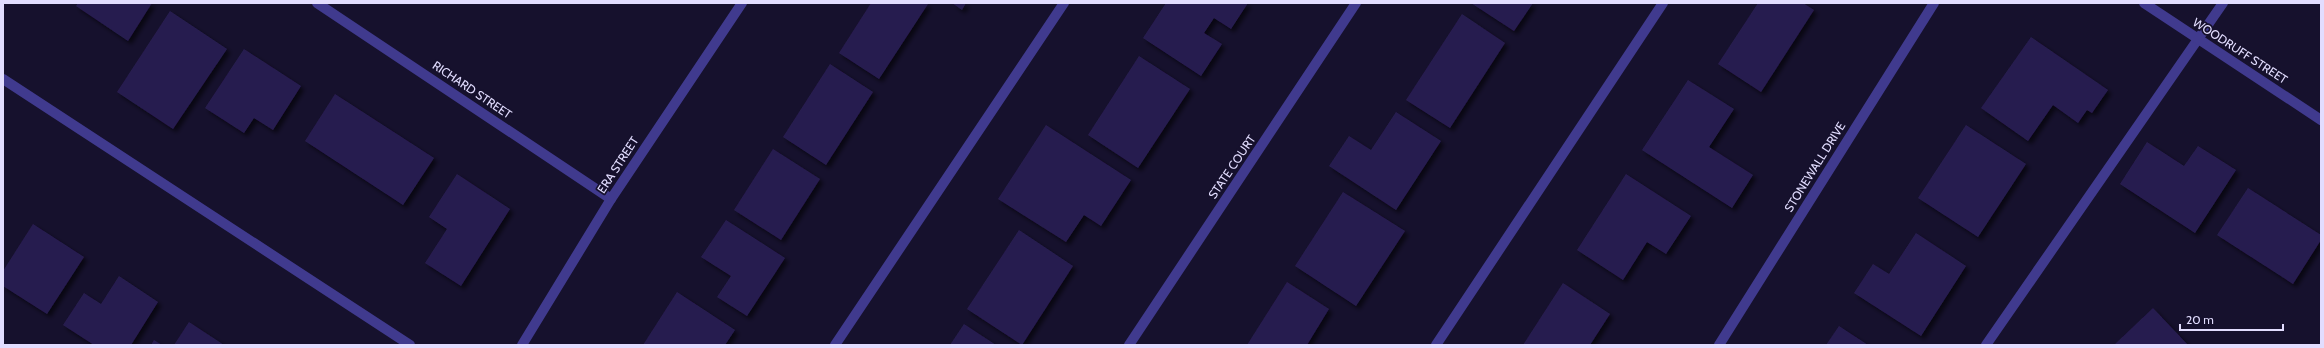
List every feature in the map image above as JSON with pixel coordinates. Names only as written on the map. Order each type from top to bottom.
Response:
[{"type":"street","name":"RICHARD STREET","points":[[317,3],[611,199]]},
{"type":"street","name":"ERA STREET","points":[[522,345],[611,199],[742,3]]},
{"type":"street","points":[[835,345],[1064,3]]},
{"type":"street","name":"STATE COURT","points":[[1129,345],[1356,3]]},
{"type":"street","points":[[1436,345],[1663,3]]},
{"type":"street","name":"STONEWALL DRIVE","points":[[1719,345],[1934,3]]},
{"type":"street","name":"WOODRUFF STREET","points":[[2144,3],[2321,120]]},
{"type":"street","points":[[1986,345],[2223,3]]},
{"type":"street","points":[[3,79],[410,345]]},
{"type":"building","points":[[78,3],[152,3],[128,41],[76,6]]},
{"type":"building","points":[[871,3],[928,4],[879,79],[839,53]]},
{"type":"building","points":[[952,3],[966,3],[962,10]]},
{"type":"building","points":[[1166,3],[1248,3],[1231,29],[1214,18],[1204,33],[1222,44],[1201,76],[1143,38]]},
{"type":"building","points":[[1471,3],[1533,3],[1514,31]]},
{"type":"building","points":[[1758,3],[1803,3],[1814,10],[1761,92],[1718,64]]},
{"type":"building","points":[[170,11],[227,49],[173,129],[117,92]]},
{"type":"building","points":[[1462,14],[1505,43],[1450,128],[1406,100]]},
{"type":"building","points":[[2031,37],[2108,90],[2092,113],[2087,110],[2078,123],[2053,105],[2028,141],[1981,108]]},
{"type":"building","points":[[244,49],[301,86],[273,130],[254,118],[244,133],[205,108]]},
{"type":"building","points":[[1139,56],[1190,89],[1138,168],[1088,135]]},
{"type":"building","points":[[830,64],[873,92],[826,165],[783,137]]},
{"type":"building","points":[[1688,80],[1734,109],[1709,147],[1753,175],[1732,208],[1642,150]]},
{"type":"building","points":[[335,94],[434,158],[403,205],[305,141]]},
{"type":"building","points":[[1396,112],[1441,141],[1396,210],[1329,166],[1349,136],[1371,150]]},
{"type":"building","points":[[1046,125],[1131,180],[1101,226],[1084,215],[1066,242],[998,199]]},
{"type":"building","points":[[1966,125],[2026,164],[1978,237],[1918,198]]},
{"type":"building","points":[[2147,142],[2184,166],[2198,146],[2236,170],[2195,233],[2120,184]]},
{"type":"building","points":[[773,149],[820,179],[781,240],[734,210]]},
{"type":"building","points":[[457,174],[510,209],[461,286],[425,263],[447,229],[429,217]]},
{"type":"building","points":[[1626,174],[1691,216],[1666,254],[1647,242],[1623,280],[1577,250]]},
{"type":"building","points":[[2248,188],[2321,235],[2321,240],[2293,284],[2217,235]]},
{"type":"building","points":[[1343,192],[1405,231],[1356,306],[1295,266]]},
{"type":"building","points":[[726,220],[785,258],[747,316],[717,297],[731,276],[701,257]]},
{"type":"building","points":[[33,224],[84,257],[47,314],[3,286],[3,271]]},
{"type":"building","points":[[1019,230],[1073,266],[1022,345],[967,309]]},
{"type":"building","points":[[1916,233],[1966,266],[1921,336],[1854,293],[1873,264],[1889,274]]},
{"type":"building","points":[[119,276],[158,302],[131,345],[94,345],[63,325],[84,293],[101,304]]},
{"type":"building","points":[[1287,282],[1329,309],[1307,345],[1247,345]]},
{"type":"building","points":[[1563,283],[1610,314],[1590,345],[1523,345]]},
{"type":"building","points":[[677,292],[735,330],[725,345],[643,345]]},
{"type":"building","points":[[2153,308],[2188,345],[2114,345]]},
{"type":"building","points":[[189,322],[224,345],[174,345]]},
{"type":"building","points":[[964,324],[996,345],[950,345]]},
{"type":"building","points":[[1839,326],[1868,345],[1826,345]]},
{"type":"building","points":[[154,340],[162,345],[151,345]]}]
